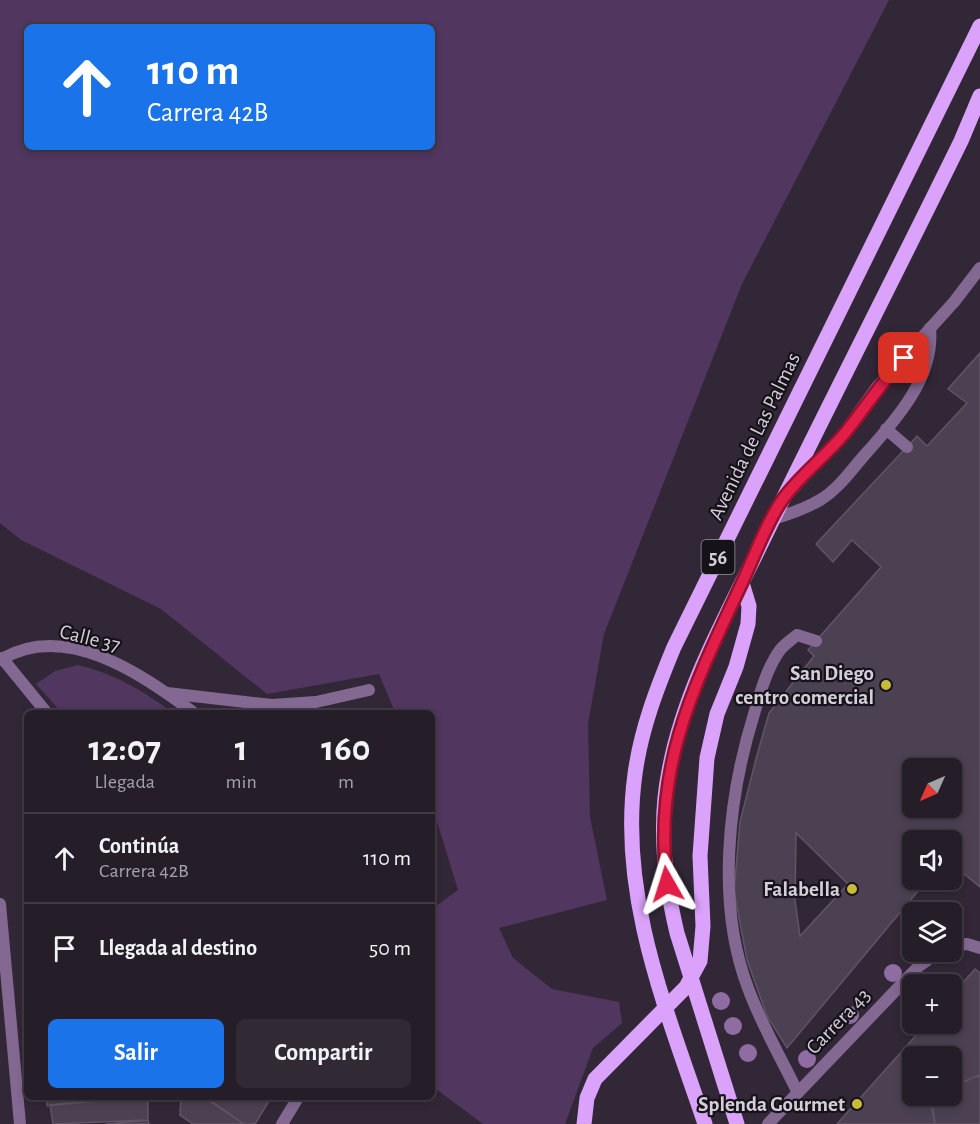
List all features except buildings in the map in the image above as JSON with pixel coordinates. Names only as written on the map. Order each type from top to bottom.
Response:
[{"type":"main road","name":"Avenida de Las Palmas","points":[[705,1124],[655,977],[633,865],[631,814],[635,772],[649,708],[684,626],[980,26]]},
{"type":"main road","name":"56","points":[[737,1124],[676,933],[669,900],[663,839],[669,770],[682,718],[705,662],[782,500],[962,141],[980,96]]},
{"type":"main road","points":[[584,1124],[587,1098],[595,1079],[675,998],[694,975],[702,946],[700,856],[707,758],[717,714],[736,667],[748,624],[749,606],[742,583]]},
{"type":"street","points":[[782,500],[844,433],[877,387],[980,268]]},
{"type":"street","points":[[773,519],[803,509],[822,499],[842,481],[903,409],[918,382],[931,340],[930,328]]},
{"type":"street","points":[[886,429],[907,447]]},
{"type":"street","points":[[797,1091],[747,988],[737,947],[729,870],[732,809],[745,742],[760,693],[780,650],[796,635],[816,641]]},
{"type":"street","name":"Calle 37","points":[[1,659],[14,653],[54,645],[107,658],[167,693],[190,710]]},
{"type":"street","points":[[1,659],[44,710]]},
{"type":"street","points":[[167,693],[272,705],[316,702],[369,690]]},
{"type":"street","points":[[0,904],[20,1124]]},
{"type":"street","points":[[962,945],[980,948]]},
{"type":"street","name":"Carrera 43","points":[[768,1124],[797,1091],[925,962]]},
{"type":"street","points":[[282,1124],[297,1100]]},
{"type":"shaded area","points":[[0,0],[889,0],[742,284],[604,634],[588,724],[590,817],[607,900],[499,928],[513,958],[552,989],[619,1002],[622,1023],[593,1048],[565,1124],[483,1124],[435,1088],[435,907],[458,890],[435,815],[435,710],[394,710],[379,674],[267,694],[161,609],[21,540],[0,523]]},
{"type":"shaded area","points":[[78,665],[104,673],[128,684],[169,710],[59,710],[36,684],[55,671]]},
{"type":"place","name":"San Diego centro comercial","points":[[886,685]]},
{"type":"place","name":"Falabella","points":[[852,889]]},
{"type":"place","name":"Splenda Gourmet","points":[[857,1104]]},
{"type":"route","points":[[667,884],[663,808],[669,770],[682,718],[705,662],[782,500],[844,433],[877,387],[904,358]]}]
